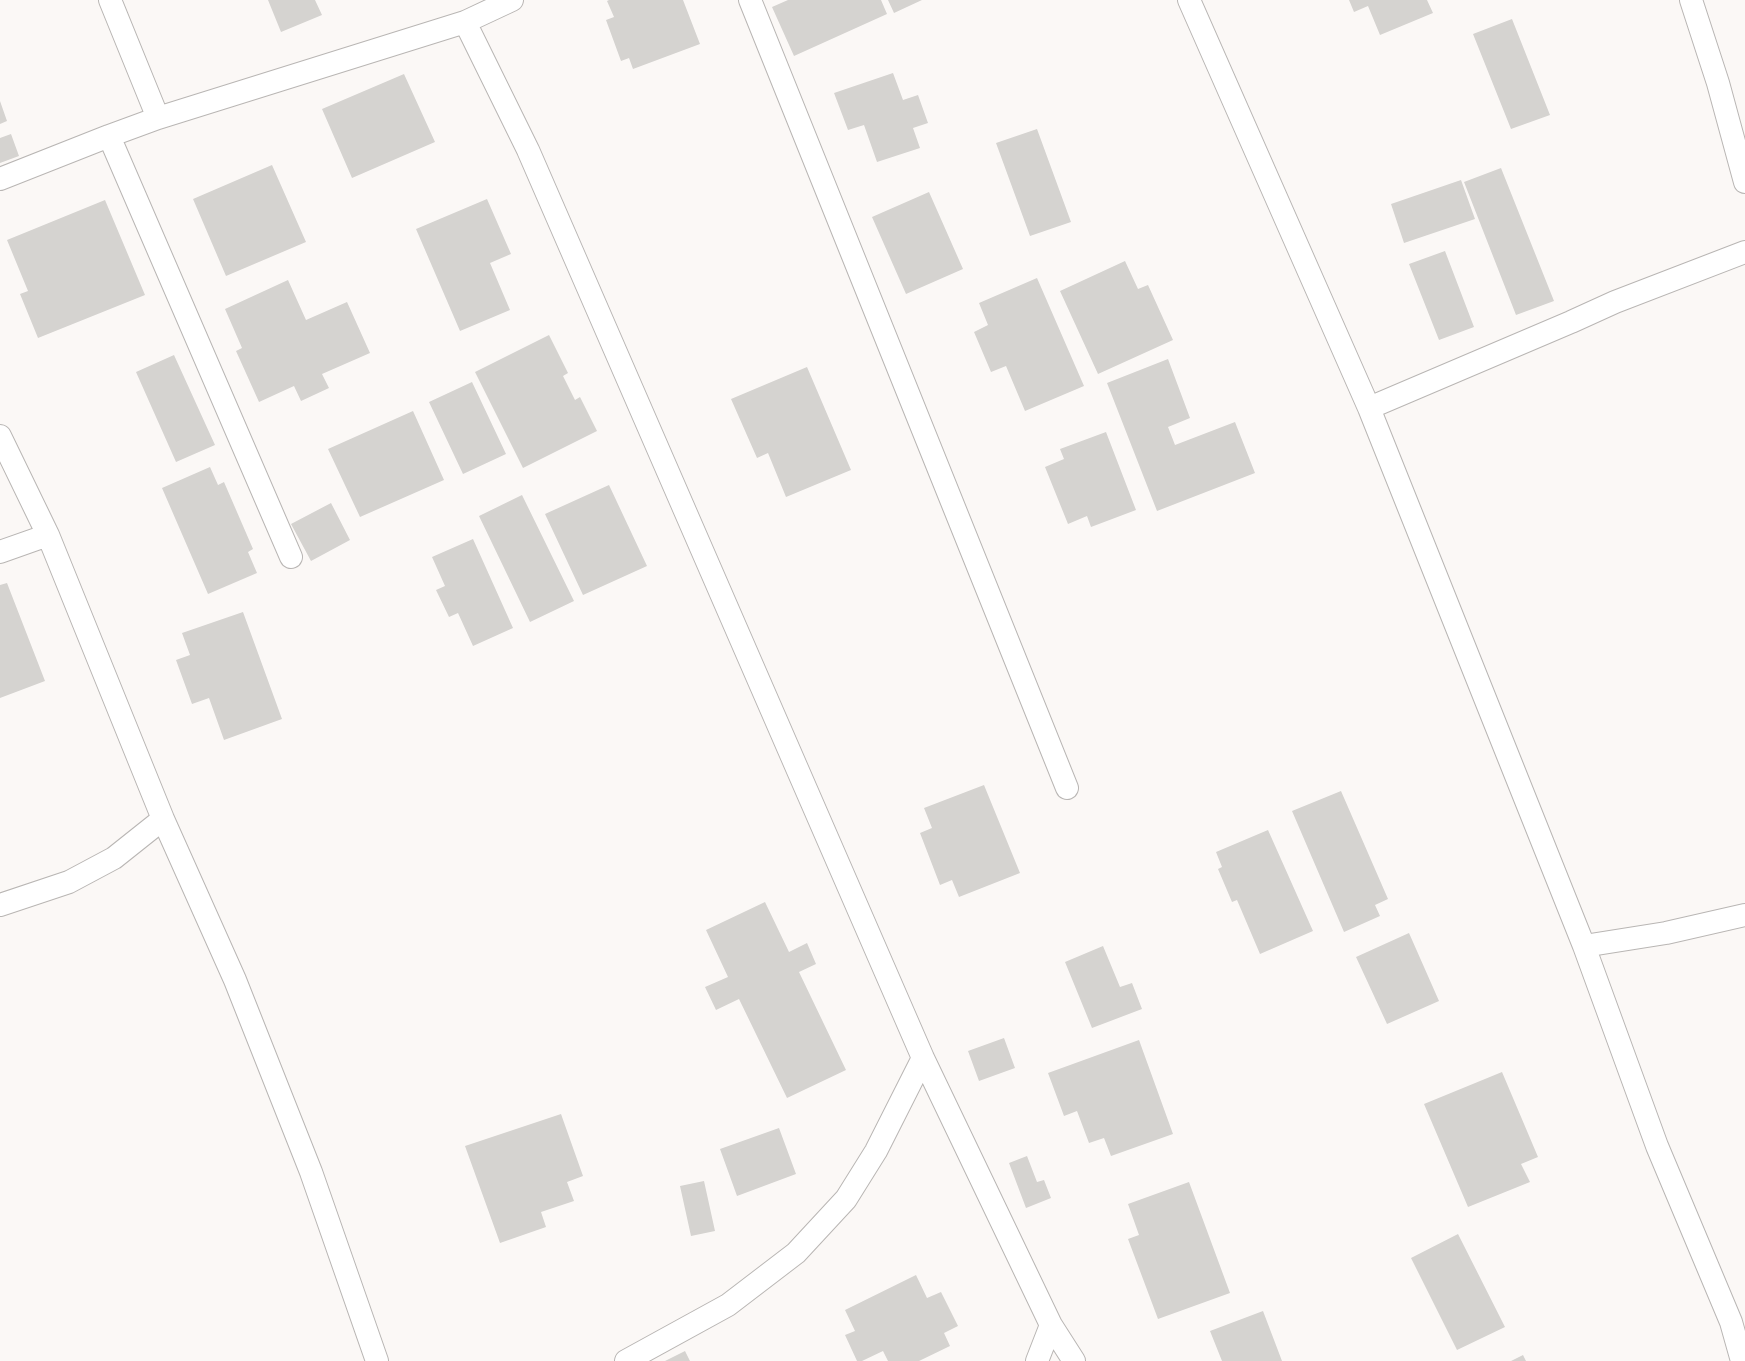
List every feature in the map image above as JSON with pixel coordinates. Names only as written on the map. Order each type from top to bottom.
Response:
[{"type":"street","points":[[110,0],[158,118]]},
{"type":"street","points":[[0,179],[158,118],[465,22],[512,0]]},
{"type":"street","points":[[750,0],[1068,788]]},
{"type":"street","points":[[1188,0],[1369,408],[1584,946],[1657,1146],[1731,1322],[1742,1361]]},
{"type":"street","points":[[1691,0],[1718,83],[1745,182]]},
{"type":"street","points":[[465,22],[531,158],[924,1058],[1051,1325],[1074,1361]]},
{"type":"street","points":[[109,136],[290,557]]},
{"type":"street","points":[[1369,408],[1615,302],[1745,252]]},
{"type":"street","points":[[0,436],[48,535],[163,819],[235,980],[311,1172],[377,1361]]},
{"type":"street","points":[[0,552],[48,535]]},
{"type":"street","points":[[0,905],[69,882],[114,858],[163,819]]},
{"type":"street","points":[[1584,946],[1666,933],[1745,915]]},
{"type":"street","points":[[626,1361],[728,1305],[796,1254],[846,1199],[876,1151],[924,1058]]},
{"type":"street","points":[[1037,1361],[1051,1325]]},
{"type":"building","points":[[268,0],[315,0],[322,15],[281,32]]},
{"type":"building","points":[[683,0],[700,44],[633,69],[629,58],[621,61],[606,20],[614,17],[607,1]]},
{"type":"building","points":[[788,0],[881,0],[887,14],[794,56],[772,7]]},
{"type":"building","points":[[888,0],[922,0],[894,13]]},
{"type":"building","points":[[1349,0],[1427,0],[1433,13],[1380,35],[1368,6],[1354,12]]},
{"type":"building","points":[[1512,19],[1550,115],[1511,129],[1473,34]]},
{"type":"building","points":[[893,73],[903,100],[918,95],[928,123],[913,128],[920,148],[877,162],[864,125],[848,130],[834,93]]},
{"type":"building","points":[[404,74],[435,142],[352,178],[322,109]]},
{"type":"building","points":[[0,101],[7,121],[0,124]]},
{"type":"building","points":[[1037,129],[1071,222],[1030,236],[996,143]]},
{"type":"building","points":[[11,134],[19,156],[0,163],[0,138]]},
{"type":"building","points":[[272,165],[306,242],[226,276],[193,199]]},
{"type":"building","points":[[1501,168],[1554,301],[1516,315],[1464,182]]},
{"type":"building","points":[[1461,180],[1475,219],[1404,243],[1391,204]]},
{"type":"building","points":[[929,192],[963,269],[906,294],[872,217]]},
{"type":"building","points":[[487,199],[511,254],[490,263],[510,310],[460,331],[416,229]]},
{"type":"building","points":[[105,200],[145,295],[38,338],[20,294],[28,291],[7,240]]},
{"type":"building","points":[[1445,251],[1474,327],[1439,340],[1409,264]]},
{"type":"building","points":[[1125,261],[1138,289],[1148,285],[1173,340],[1098,374],[1060,291]]},
{"type":"building","points":[[1037,278],[1084,386],[1025,411],[1006,366],[991,372],[974,332],[988,325],[979,303]]},
{"type":"building","points":[[288,280],[306,320],[347,302],[370,353],[322,374],[329,388],[301,401],[294,386],[259,402],[236,351],[242,348],[225,309]]},
{"type":"building","points":[[549,335],[568,373],[563,376],[575,400],[580,397],[597,431],[523,468],[475,372]]},
{"type":"building","points":[[174,355],[215,445],[176,462],[136,372]]},
{"type":"building","points":[[1168,359],[1190,418],[1168,427],[1175,445],[1235,422],[1255,473],[1157,511],[1107,383]]},
{"type":"building","points":[[807,367],[851,470],[786,497],[768,453],[757,458],[731,399]]},
{"type":"building","points":[[472,382],[506,454],[463,474],[429,402]]},
{"type":"building","points":[[413,411],[444,480],[360,517],[328,449]]},
{"type":"building","points":[[1106,432],[1136,510],[1091,527],[1087,516],[1068,524],[1045,467],[1064,459],[1060,449]]},
{"type":"building","points":[[210,467],[218,485],[224,482],[253,549],[248,552],[257,573],[208,594],[162,488]]},
{"type":"building","points":[[609,485],[647,566],[583,595],[545,514]]},
{"type":"building","points":[[522,495],[574,601],[530,622],[479,516]]},
{"type":"building","points":[[331,503],[350,540],[311,561],[291,524]]},
{"type":"building","points":[[473,539],[513,628],[473,646],[458,613],[449,617],[436,590],[445,586],[432,557]]},
{"type":"building","points":[[7,583],[45,681],[0,698],[0,585]]},
{"type":"building","points":[[243,612],[282,719],[224,740],[209,698],[192,704],[176,660],[190,655],[182,633]]},
{"type":"building","points":[[984,785],[1020,873],[959,897],[952,880],[940,885],[920,833],[932,828],[924,808]]},
{"type":"building","points":[[1341,791],[1388,899],[1375,905],[1380,916],[1344,932],[1292,811]]},
{"type":"building","points":[[1268,830],[1313,931],[1260,954],[1237,900],[1232,902],[1218,869],[1222,867],[1216,852]]},
{"type":"building","points":[[765,902],[789,952],[807,943],[816,964],[799,972],[846,1070],[787,1098],[739,999],[716,1010],[705,987],[728,977],[706,930]]},
{"type":"building","points":[[1409,933],[1439,1001],[1387,1024],[1356,957]]},
{"type":"building","points":[[1103,946],[1120,987],[1132,983],[1142,1009],[1092,1028],[1065,962]]},
{"type":"building","points":[[1004,1038],[1015,1068],[979,1081],[968,1051]]},
{"type":"building","points":[[1139,1040],[1173,1134],[1111,1156],[1104,1138],[1089,1143],[1077,1111],[1064,1116],[1048,1073]]},
{"type":"building","points":[[1502,1072],[1538,1157],[1521,1164],[1530,1182],[1468,1207],[1424,1104]]},
{"type":"building","points":[[561,1114],[583,1176],[567,1182],[574,1201],[541,1212],[546,1227],[500,1243],[465,1146]]},
{"type":"building","points":[[779,1128],[796,1174],[737,1196],[720,1149]]},
{"type":"building","points":[[1027,1156],[1037,1182],[1044,1180],[1051,1198],[1026,1208],[1009,1163]]},
{"type":"building","points":[[704,1181],[715,1231],[691,1236],[680,1186]]},
{"type":"building","points":[[1189,1182],[1230,1293],[1158,1319],[1128,1239],[1139,1235],[1128,1204]]},
{"type":"building","points":[[1458,1234],[1505,1327],[1457,1350],[1411,1258]]},
{"type":"building","points":[[916,1275],[927,1298],[941,1292],[958,1326],[944,1333],[950,1346],[919,1361],[888,1361],[883,1351],[862,1361],[857,1361],[845,1335],[855,1331],[845,1310]]},
{"type":"building","points":[[1263,1311],[1282,1361],[1222,1361],[1210,1331]]},
{"type":"building","points":[[685,1351],[690,1361],[665,1361]]},
{"type":"building","points":[[1523,1355],[1526,1361],[1511,1361]]}]
